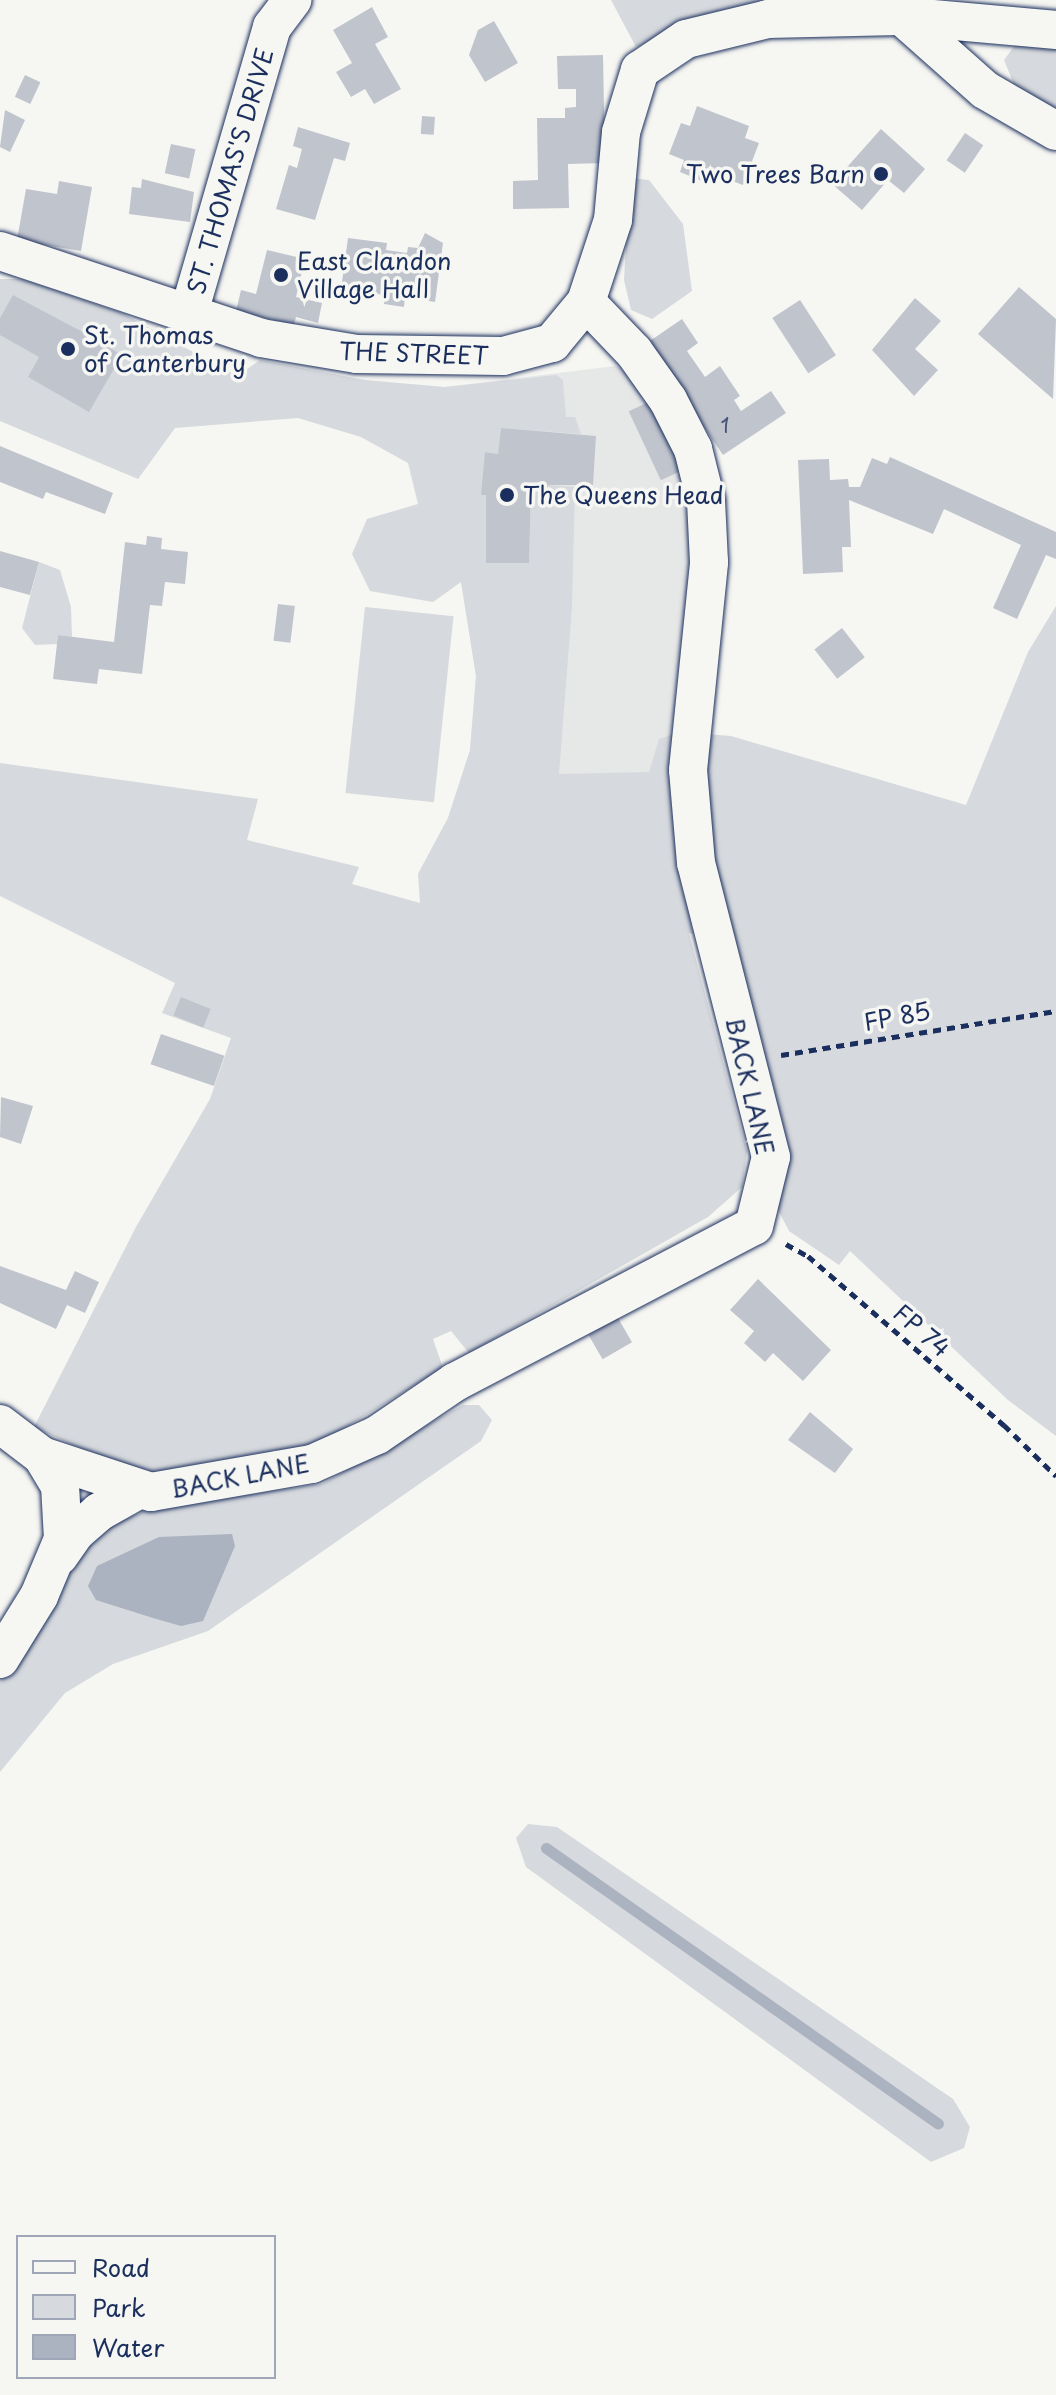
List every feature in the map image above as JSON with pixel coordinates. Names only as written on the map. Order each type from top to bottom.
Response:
[{"type":"street","name":"THE STREET","points":[[0,251],[261,338],[357,354],[503,356],[552,343],[586,302],[613,220],[621,132],[640,70],[686,39],[768,19],[894,8],[1056,30]]},
{"type":"street","points":[[894,8],[985,90],[1056,131]]},
{"type":"street","name":"ST. THOMAS'S DRIVE","points":[[188,316],[277,9]]},
{"type":"street","name":"BACK LANE","points":[[0,1424],[42,1456],[151,1492],[312,1464],[377,1435],[455,1382],[754,1226],[771,1157],[744,1062],[696,863],[688,770],[709,562],[706,501],[693,449],[668,400],[634,352],[586,302]]},
{"type":"street","name":"BACK LANE","points":[[0,1659],[57,1559],[64,1507],[60,1486],[42,1456]]},
{"type":"street","points":[[57,1559],[75,1533],[140,1489]]},
{"type":"path","name":"FP 85","points":[[744,1062],[1056,1011]]},
{"type":"path","name":"FP 74","points":[[754,1226],[808,1256],[1004,1425],[1056,1476]]},
{"type":"shaded area","points":[[615,366],[637,377],[683,471],[693,568],[681,732],[649,772],[418,874],[448,818],[470,750],[476,676],[461,581],[445,387]]},
{"type":"green space","points":[[611,0],[792,0],[684,26],[636,47]]},
{"type":"green space","points":[[1018,41],[1056,46],[1056,114],[1017,92],[1004,60]]},
{"type":"green space","points":[[630,178],[649,180],[683,224],[692,291],[652,319],[631,310],[624,280]]},
{"type":"green space","points":[[0,279],[22,279],[122,313],[237,376],[260,360],[365,380],[445,387],[556,375],[563,380],[566,417],[575,417],[581,434],[501,428],[498,454],[486,452],[482,495],[486,495],[486,562],[529,563],[531,491],[547,492],[548,485],[575,487],[572,607],[559,774],[649,772],[659,739],[681,732],[731,736],[966,805],[1028,652],[1056,606],[1056,1436],[1008,1400],[850,1251],[839,1265],[789,1231],[776,1206],[721,940],[689,933],[747,1152],[742,1187],[708,1217],[469,1353],[451,1331],[433,1339],[443,1368],[318,1444],[158,1473],[103,1459],[34,1427],[136,1227],[210,1099],[231,1038],[162,1013],[175,983],[0,896],[0,763],[258,799],[247,840],[359,867],[352,884],[420,903],[418,874],[448,818],[470,750],[476,676],[461,582],[433,602],[370,591],[352,554],[367,519],[418,504],[408,463],[361,437],[298,418],[175,428],[138,479],[0,421]]},
{"type":"green space","points":[[39,562],[60,570],[71,607],[72,637],[58,635],[57,644],[35,645],[22,628]]},
{"type":"green space","points":[[365,607],[454,616],[434,802],[345,793]]},
{"type":"green space","points":[[463,1405],[479,1405],[492,1420],[481,1441],[208,1631],[113,1664],[65,1693],[0,1772],[0,1682],[70,1564],[101,1529],[153,1508],[322,1484]]},
{"type":"green space","points":[[528,1824],[557,1827],[953,2099],[970,2127],[964,2148],[931,2162],[526,1867],[516,1838]]},
{"type":"water","points":[[232,1534],[235,1546],[203,1621],[181,1626],[153,1618],[96,1600],[88,1586],[97,1566],[159,1537]]},
{"type":"building","points":[[372,7],[388,37],[375,44],[401,89],[374,104],[365,89],[351,97],[336,72],[352,63],[333,30]]},
{"type":"building","points":[[494,21],[518,63],[485,82],[469,55],[478,30]]},
{"type":"building","points":[[603,55],[605,163],[568,164],[569,208],[513,209],[513,181],[538,180],[537,118],[565,118],[565,108],[576,107],[576,89],[558,89],[557,56]]},
{"type":"building","points":[[25,75],[40,82],[30,104],[15,97]]},
{"type":"building","points":[[697,106],[749,126],[745,138],[759,143],[743,185],[706,171],[702,181],[680,172],[684,160],[669,154],[681,123],[690,126]]},
{"type":"building","points":[[5,110],[25,120],[10,152],[0,147]]},
{"type":"building","points":[[422,116],[435,117],[434,135],[421,134]]},
{"type":"building","points":[[298,127],[350,143],[345,161],[334,158],[315,220],[276,209],[289,165],[297,168],[302,149],[293,146]]},
{"type":"building","name":"Two Trees Barn","points":[[881,129],[925,169],[904,193],[888,180],[862,210],[832,184]]},
{"type":"building","points":[[965,133],[983,145],[965,173],[947,160]]},
{"type":"building","points":[[171,144],[195,149],[189,179],[165,173]]},
{"type":"building","points":[[142,179],[194,192],[190,222],[129,214],[132,187],[141,188]]},
{"type":"building","points":[[59,181],[92,187],[81,251],[17,240],[26,189],[57,194]]},
{"type":"building","points":[[425,233],[443,243],[435,302],[405,297],[404,307],[384,304],[385,295],[341,289],[348,238],[387,243],[386,250],[407,253],[408,247],[418,248]]},
{"type":"building","name":"East Clandon Village Hall","points":[[267,250],[305,259],[296,297],[322,303],[318,323],[296,317],[294,325],[236,311],[241,290],[256,294]]},
{"type":"building","points":[[1019,287],[1056,319],[1053,399],[978,334]]},
{"type":"building","name":"St. Thomas of Canterbury","points":[[13,295],[92,337],[99,325],[108,330],[101,343],[122,355],[89,412],[28,377],[39,357],[0,335],[0,318]]},
{"type":"building","points":[[915,298],[941,321],[915,349],[938,370],[914,396],[872,350]]},
{"type":"building","points":[[800,300],[836,355],[808,373],[772,318]]},
{"type":"building","points":[[682,319],[698,343],[687,351],[705,377],[720,366],[740,396],[734,400],[741,411],[771,391],[786,413],[723,455],[647,343]]},
{"type":"building","points":[[655,399],[687,468],[661,480],[629,411]]},
{"type":"building","name":"The Queens Head","points":[[501,428],[596,436],[593,485],[548,485],[548,492],[531,491],[529,563],[486,563],[486,495],[481,495],[485,452],[498,454]]},
{"type":"building","points":[[0,446],[113,493],[105,514],[46,492],[43,499],[0,482]]},
{"type":"building","points":[[890,457],[1056,532],[1056,559],[1046,555],[1017,619],[993,608],[1021,545],[944,509],[933,534],[849,500],[851,547],[842,547],[843,572],[803,574],[798,460],[829,459],[830,480],[848,479],[849,487],[860,487],[872,458],[887,464]]},
{"type":"building","points":[[147,536],[162,538],[161,549],[188,552],[185,584],[165,582],[162,606],[150,605],[142,674],[99,669],[97,684],[53,679],[58,635],[114,642],[125,542],[146,545]]},
{"type":"building","points":[[0,551],[39,562],[30,595],[0,587]]},
{"type":"building","points":[[278,604],[295,606],[290,643],[273,641]]},
{"type":"building","points":[[842,628],[865,657],[837,679],[814,650]]},
{"type":"building","points":[[181,997],[211,1009],[203,1028],[174,1016]]},
{"type":"building","points":[[161,1034],[224,1056],[214,1086],[151,1064]]},
{"type":"building","points":[[1,1097],[33,1106],[21,1144],[0,1137]]},
{"type":"building","points":[[0,1266],[66,1290],[75,1271],[99,1282],[85,1313],[67,1305],[56,1329],[0,1303]]},
{"type":"building","points":[[758,1279],[831,1350],[803,1381],[773,1353],[765,1362],[744,1343],[754,1331],[730,1310]]},
{"type":"building","points":[[618,1318],[632,1342],[603,1359],[589,1335]]},
{"type":"building","points":[[810,1412],[853,1449],[835,1473],[788,1440]]},
{"type":"waterway","points":[[546,1848],[938,2124]]},
{"type":"place","name":"Two Trees Barn","points":[[881,174]]},
{"type":"place","name":"East Clandon Village Hall","points":[[281,275]]},
{"type":"place","name":"St. Thomas of Canterbury","points":[[68,349]]},
{"type":"place","name":"The Queens Head","points":[[507,495]]}]
